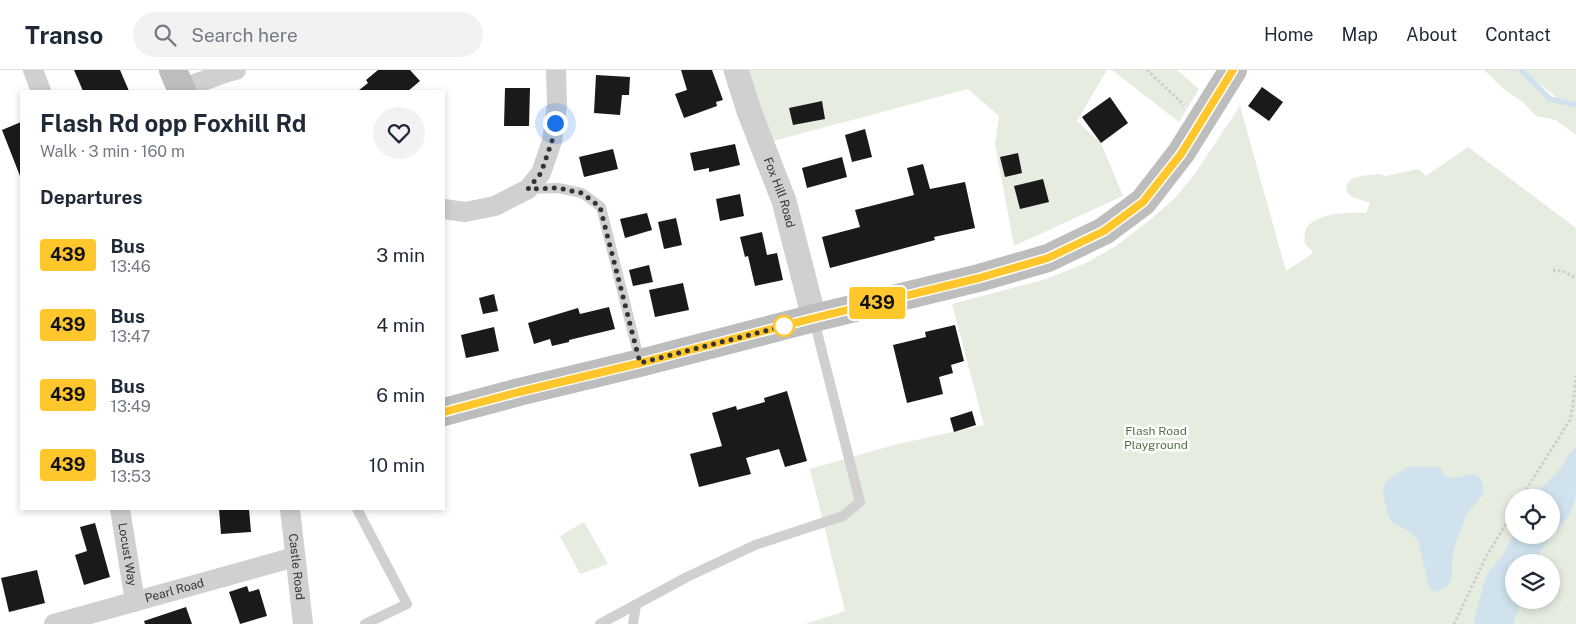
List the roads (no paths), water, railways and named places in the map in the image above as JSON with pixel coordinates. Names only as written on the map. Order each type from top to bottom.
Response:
[{"type":"main road","points":[[445,412],[979,278],[1048,258],[1104,231],[1143,202],[1181,154],[1233,70]]},
{"type":"street","points":[[33,70],[41,90]]},
{"type":"street","points":[[179,83],[236,70]]},
{"type":"street","points":[[445,209],[465,212],[495,206],[528,189],[541,173],[552,141],[557,104],[556,70]]},
{"type":"street","name":"Fox Hill Road","points":[[736,70],[784,201],[814,318]]},
{"type":"street","name":"Locust Way","points":[[120,510],[134,602]]},
{"type":"street","name":"Castle Road","points":[[290,510],[303,624]]},
{"type":"street","name":"Pearl Road","points":[[54,624],[295,557]]},
{"type":"lane","points":[[528,189],[558,188],[582,193],[600,207],[640,363]]},
{"type":"lane","points":[[600,624],[687,577],[755,545],[843,516],[860,502],[814,318]]},
{"type":"lane","points":[[357,510],[407,604],[365,624]]},
{"type":"lane","points":[[633,624],[636,605]]},
{"type":"water","points":[[1576,447],[1576,494],[1570,514],[1560,526],[1560,489],[1541,489],[1560,469],[1569,454]]},
{"type":"water","points":[[1435,466],[1441,469],[1444,475],[1454,478],[1474,475],[1480,478],[1483,488],[1481,497],[1465,518],[1454,549],[1450,582],[1441,590],[1434,592],[1429,587],[1418,540],[1406,529],[1395,525],[1388,515],[1383,494],[1385,482],[1408,467],[1425,468]]},
{"type":"water","points":[[1508,544],[1546,544],[1540,554],[1505,554],[1505,609],[1519,609],[1513,624],[1473,624],[1488,573],[1503,555]]},
{"type":"waterway","points":[[1521,70],[1550,99],[1576,105]]},
{"type":"park label","name":"Flash Road Playground","points":[[1156,438]]}]
